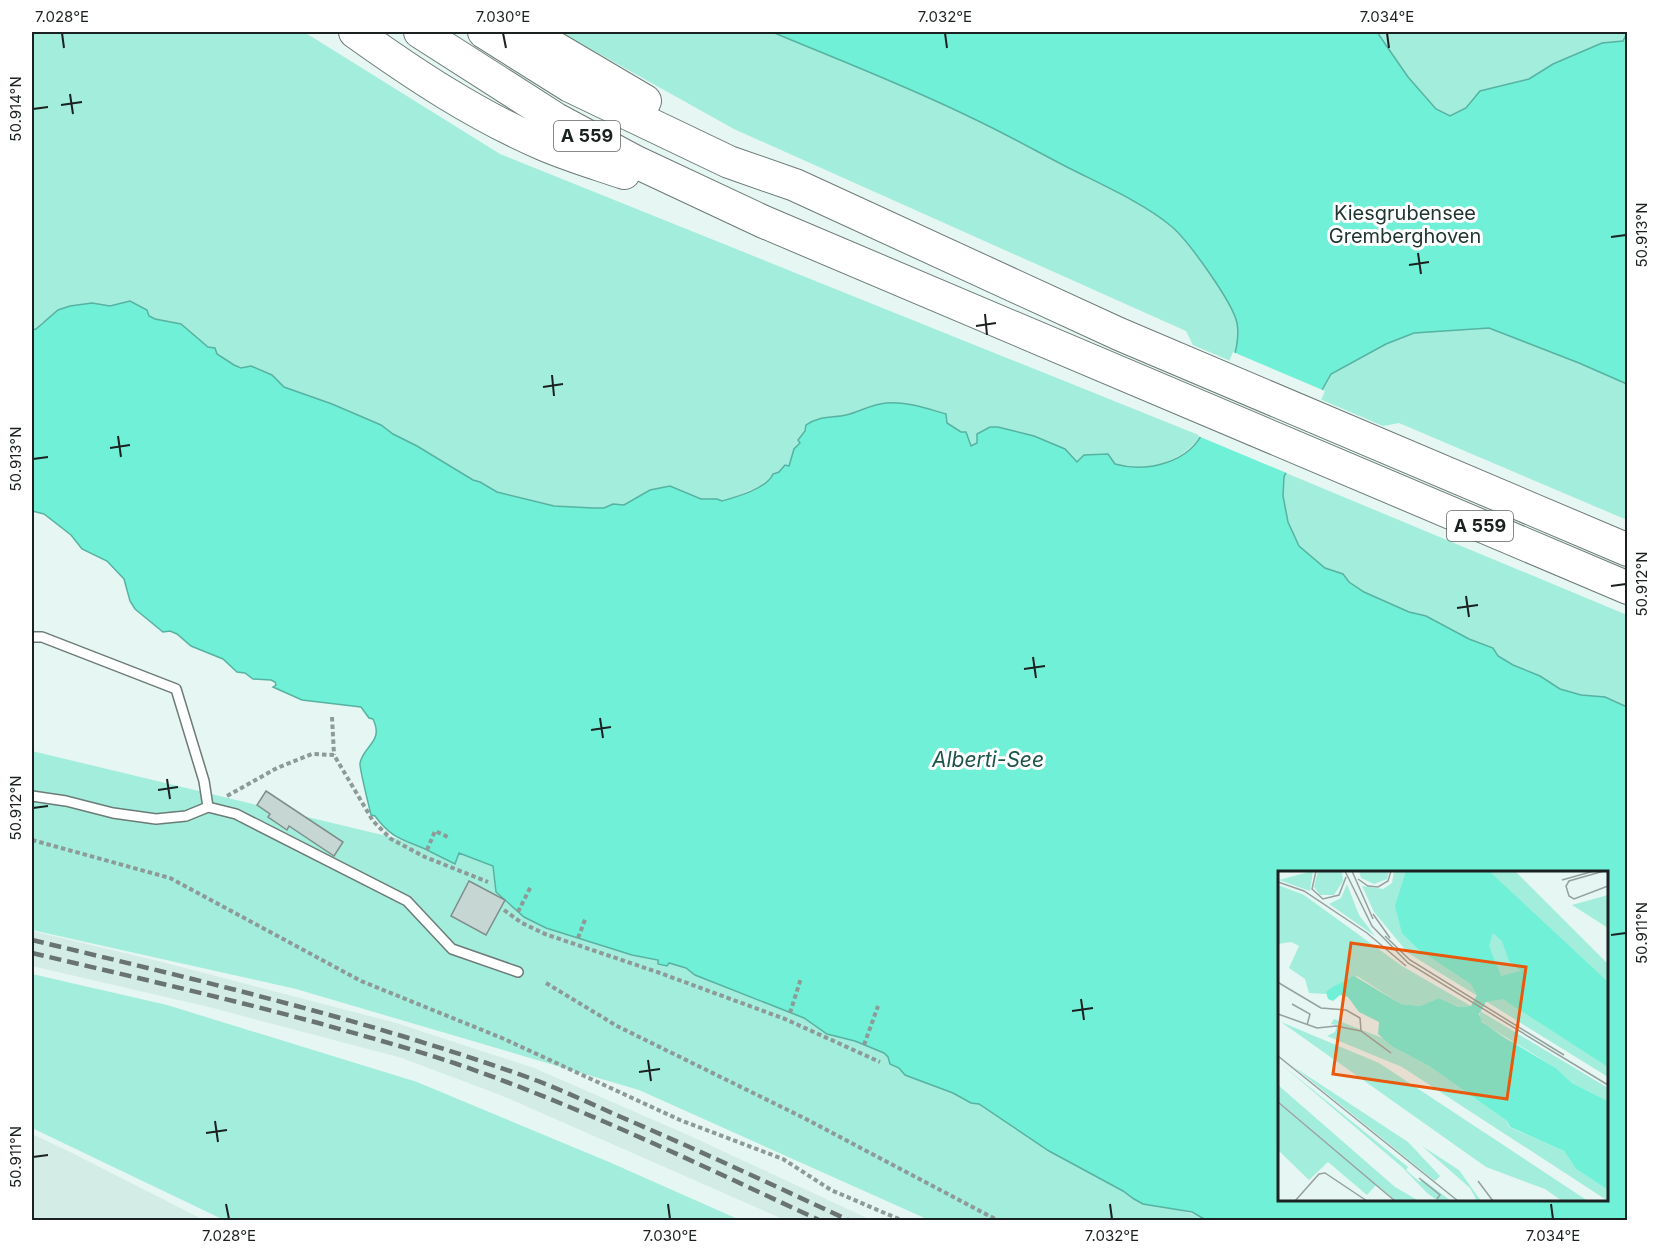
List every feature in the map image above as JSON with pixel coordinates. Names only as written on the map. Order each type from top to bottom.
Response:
[{"type":"highway","points":[[355,32],[439,89],[546,146],[764,222]]},
{"type":"highway","name":"A 559","points":[[420,32],[556,119],[636,162],[764,222],[1628,588]]},
{"type":"highway","name":"A 559","points":[[484,32],[570,86],[729,162],[795,185],[1185,362],[1628,550]]},
{"type":"highway","points":[[528,32],[795,185]]},
{"type":"lane","points":[[32,637],[42,637],[177,688],[204,781],[208,807]]},
{"type":"lane","points":[[32,796],[66,801],[113,813],[156,819],[186,816],[208,807],[236,814],[407,901],[452,949],[518,972]]},
{"type":"path","points":[[332,717],[334,755],[373,821],[391,839],[425,857],[488,882]]},
{"type":"path","points":[[208,807],[277,768],[312,754],[334,755]]},
{"type":"path","points":[[427,850],[435,831],[448,837]]},
{"type":"path","points":[[32,840],[170,878],[361,981],[502,1038],[680,1120],[783,1159],[831,1190],[901,1221]]},
{"type":"path","points":[[518,912],[531,886]]},
{"type":"path","points":[[504,910],[545,934],[785,1019],[880,1062]]},
{"type":"path","points":[[578,938],[586,917]]},
{"type":"path","points":[[790,1013],[801,978]]},
{"type":"path","points":[[546,984],[616,1026],[804,1118],[997,1221]]},
{"type":"path","points":[[864,1045],[878,1006]]},
{"type":"shaded area","points":[[32,931],[396,1023],[534,1068],[688,1135],[871,1220],[785,1220],[503,1096],[402,1058],[209,1007],[32,966]]},
{"type":"shaded area","points":[[32,1134],[70,1152],[204,1220],[32,1220]]},
{"type":"green space","points":[[32,32],[304,32],[500,154],[1201,436],[1184,453],[1162,464],[1127,467],[1115,464],[1108,454],[1085,455],[1077,462],[1065,449],[1034,436],[977,443],[971,446],[961,432],[947,423],[946,414],[892,405],[870,407],[846,415],[820,418],[811,422],[806,425],[798,440],[800,443],[789,466],[765,484],[722,502],[717,499],[701,499],[670,486],[650,490],[624,506],[613,504],[604,508],[554,506],[497,492],[381,425],[284,387],[272,375],[234,365],[208,347],[182,324],[155,319],[149,316],[147,310],[130,301],[110,306],[92,303],[70,306],[32,330]]},
{"type":"green space","name":"Kiesgrubensee Gremberghoven","points":[[560,32],[1627,32],[1627,520],[1399,423],[1383,426],[1193,345],[1186,331],[734,129]]},
{"type":"green space","points":[[1286,473],[1627,615],[1627,707],[1606,697],[1581,695],[1560,689],[1540,676],[1498,656],[1493,648],[1469,639],[1426,616],[1409,612],[1364,592],[1349,582],[1343,574],[1325,568],[1299,546],[1288,522],[1283,496]]},
{"type":"green space","points":[[32,751],[395,838],[427,850],[454,864],[459,853],[493,866],[496,892],[508,904],[546,928],[658,960],[658,964],[673,964],[682,967],[695,975],[804,1018],[827,1034],[855,1041],[884,1053],[905,1075],[953,1093],[971,1103],[979,1104],[1049,1151],[1132,1197],[1196,1215],[1206,1220],[929,1220],[639,1090],[296,989],[32,930]]},
{"type":"green space","points":[[32,974],[167,1005],[417,1082],[609,1162],[740,1220],[224,1220],[32,1128]]},
{"type":"water","name":"Alberti-See","points":[[772,32],[1377,32],[1408,77],[1436,109],[1450,116],[1466,108],[1480,91],[1529,79],[1553,64],[1602,43],[1623,41],[1627,33],[1627,384],[1489,328],[1414,333],[1386,344],[1331,374],[1284,477],[1283,496],[1288,522],[1299,546],[1325,568],[1343,574],[1349,582],[1364,592],[1409,612],[1426,616],[1469,639],[1493,648],[1498,656],[1540,676],[1560,689],[1581,695],[1605,697],[1627,707],[1627,1220],[1206,1220],[1192,1212],[1143,1204],[1049,1151],[979,1104],[971,1103],[953,1093],[905,1075],[899,1068],[890,1064],[884,1053],[855,1041],[827,1034],[804,1018],[695,975],[686,968],[669,963],[667,966],[658,964],[658,960],[632,955],[546,928],[524,917],[496,892],[493,866],[459,853],[455,864],[397,837],[386,829],[375,816],[371,815],[360,763],[375,738],[376,727],[373,719],[369,718],[361,707],[302,700],[273,687],[276,685],[271,680],[253,679],[245,673],[237,672],[223,659],[191,646],[177,634],[170,631],[163,632],[135,609],[130,601],[124,579],[107,561],[82,549],[71,535],[44,514],[32,511],[32,330],[58,310],[70,306],[92,303],[110,306],[130,301],[147,310],[149,316],[155,319],[181,324],[208,347],[215,348],[217,354],[234,365],[241,368],[251,366],[272,375],[284,387],[381,425],[497,492],[554,506],[604,508],[613,504],[624,505],[650,490],[670,486],[701,499],[722,501],[735,497],[765,484],[785,465],[789,466],[794,449],[800,443],[798,440],[805,431],[806,425],[820,419],[846,415],[886,403],[909,404],[946,414],[947,423],[961,432],[966,432],[971,446],[977,443],[977,434],[990,427],[998,427],[1034,436],[1065,449],[1077,462],[1084,455],[1108,454],[1115,464],[1153,466],[1178,458],[1189,451],[1204,430],[1221,391],[1232,363],[1238,336],[1237,323],[1227,301],[1209,272],[1179,233],[1134,201],[1106,186],[996,130],[873,74]]},
{"type":"pier","points":[[1233,352],[1325,391],[1289,474],[1198,436]]},
{"type":"building","points":[[266,791],[343,842],[334,856],[289,826],[287,830],[268,817],[270,814],[257,805]]},
{"type":"building","points":[[469,881],[505,900],[486,935],[451,916]]},
{"type":"railway","points":[[32,940],[287,1003],[476,1059],[569,1094],[848,1220]]},
{"type":"railway","points":[[32,953],[286,1014],[457,1064],[595,1118],[819,1220]]}]
